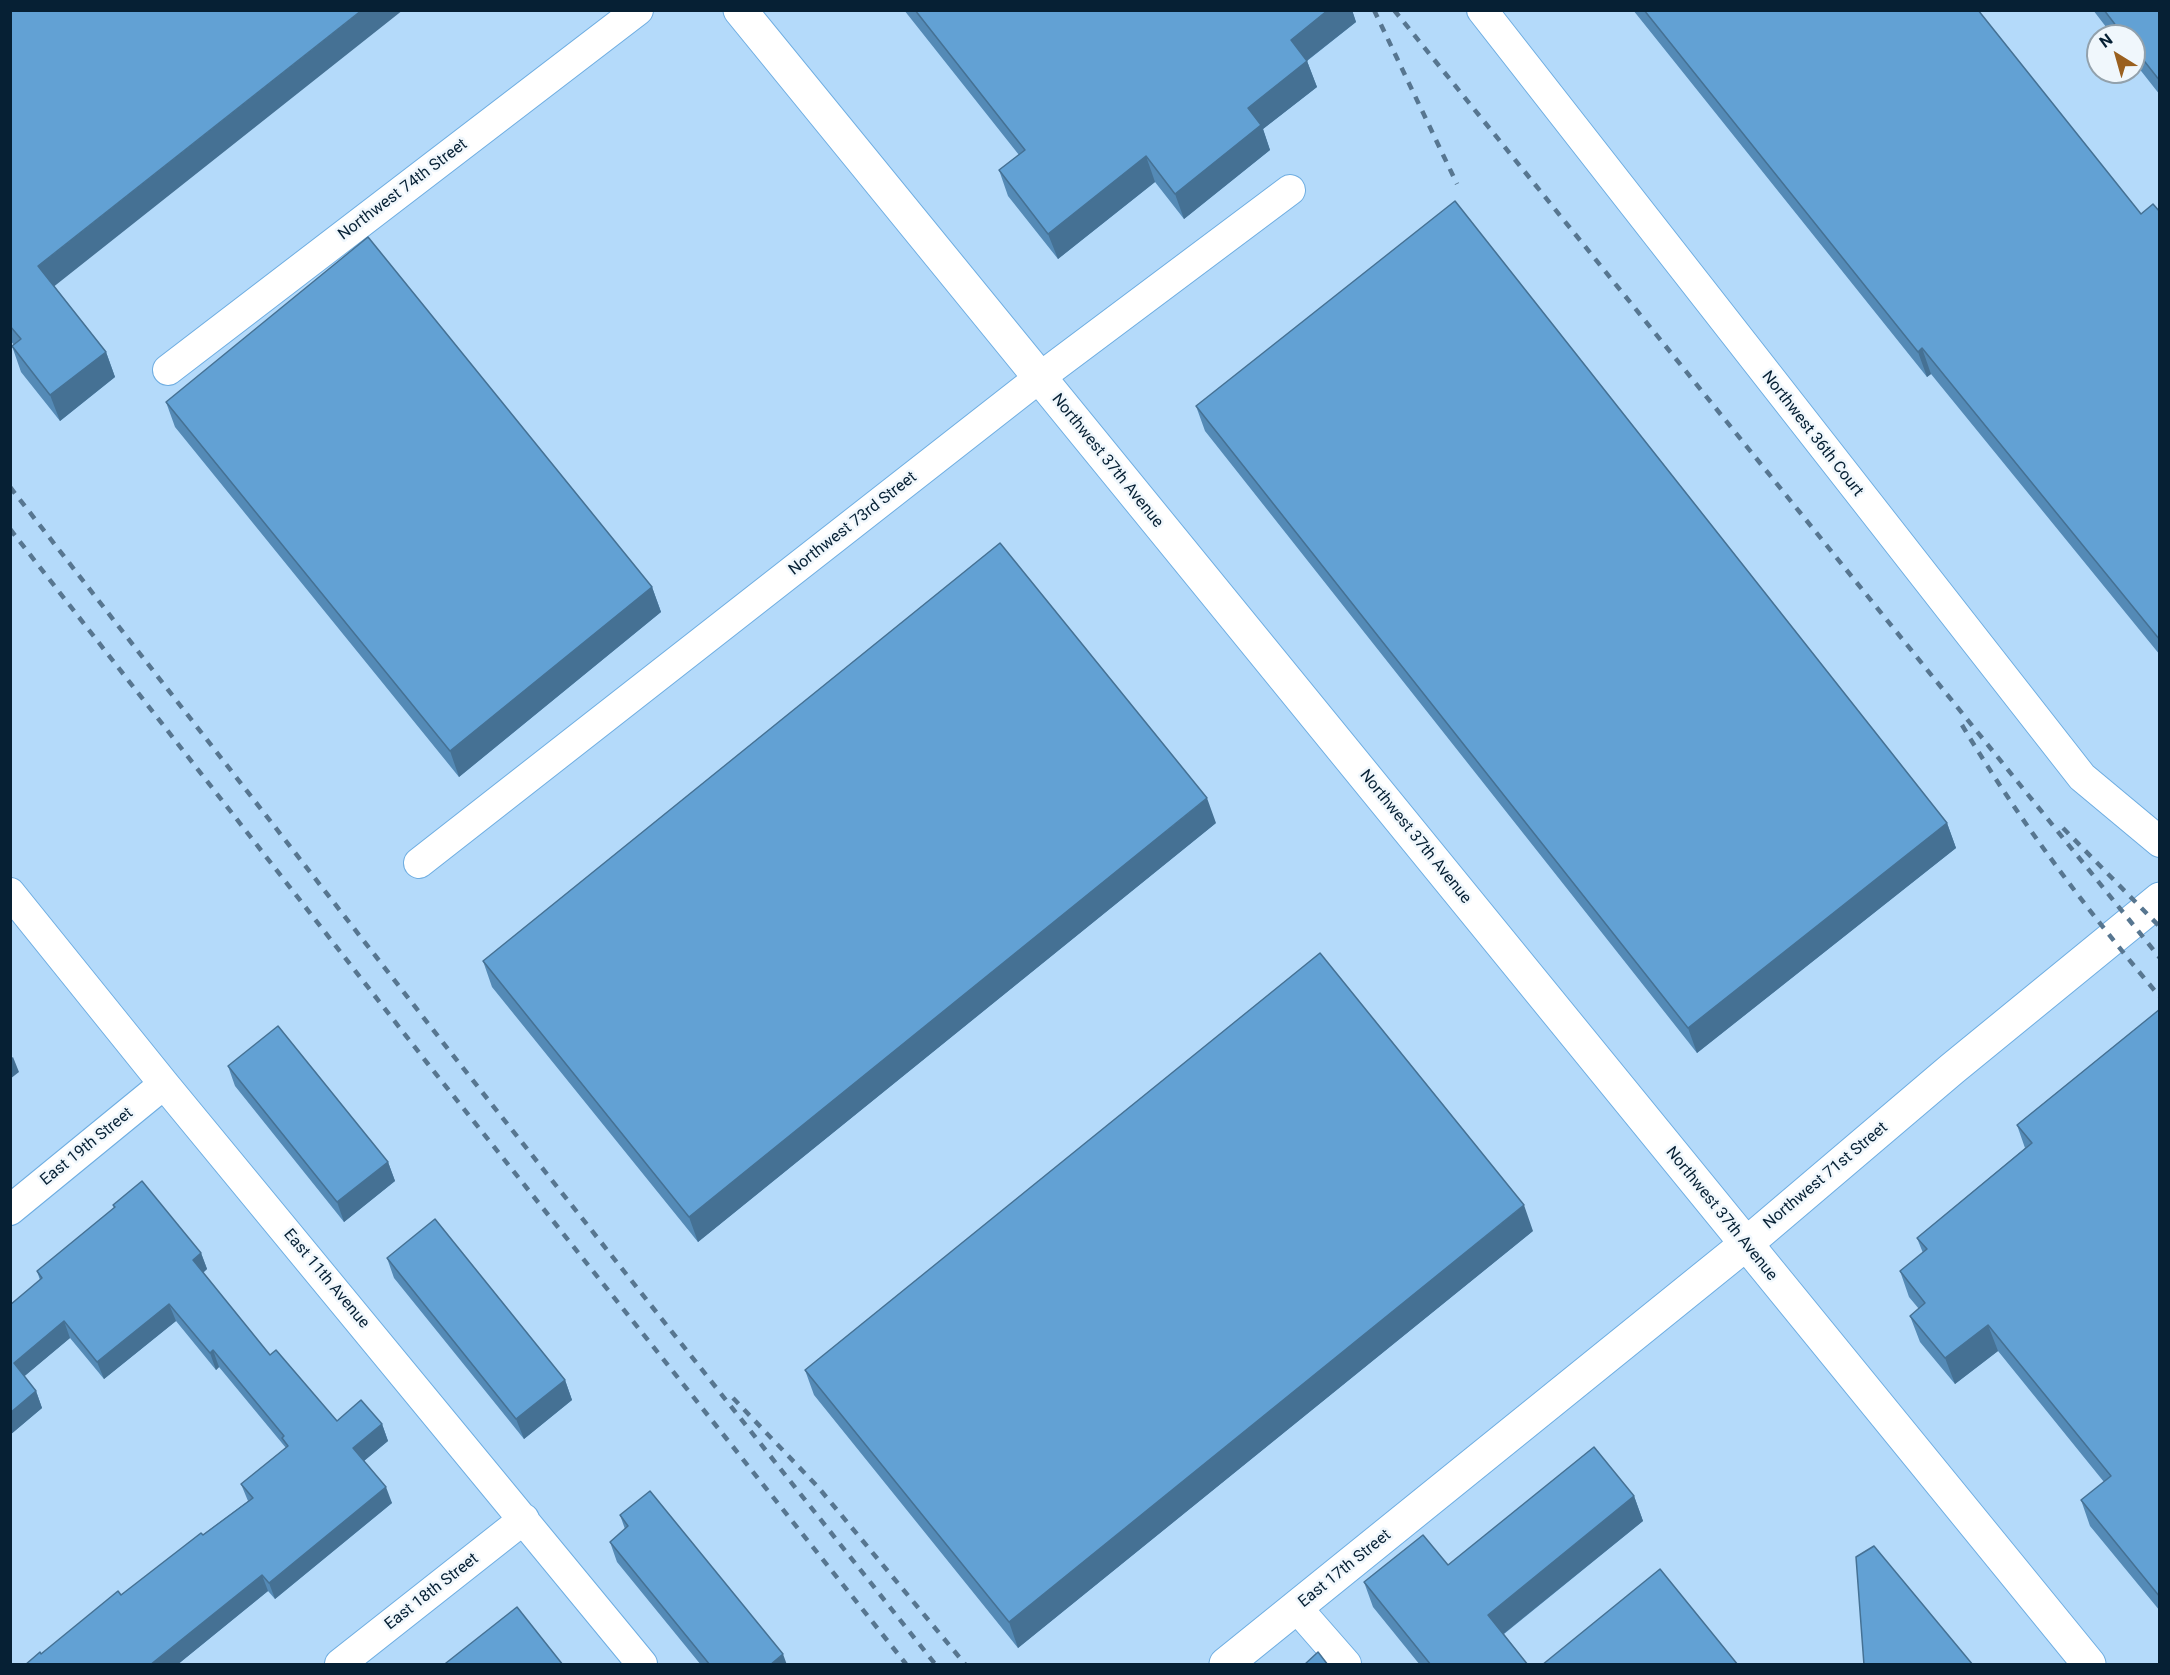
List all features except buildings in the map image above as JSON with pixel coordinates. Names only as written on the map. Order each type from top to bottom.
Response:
[{"type":"street","name":"Northwest 74th Street","points":[[168,370],[638,10]]},
{"type":"street","name":"Northwest 37th Avenue","points":[[740,10],[2089,1665]]},
{"type":"street","name":"Northwest 36th Court","points":[[1482,10],[2082,777],[2160,842]]},
{"type":"street","name":"Northwest 73rd Street","points":[[419,863],[1039,378],[1290,190]]},
{"type":"street","name":"East 11th Avenue","points":[[10,893],[164,1084],[525,1519],[642,1665]]},
{"type":"street","name":"Northwest 71st Street","points":[[1463,1474],[1746,1244],[1952,1069],[2160,899]]},
{"type":"street","name":"East 19th Street","points":[[10,1210],[164,1084]]},
{"type":"street","name":"East 17th Street","points":[[1226,1665],[1463,1474]]},
{"type":"street","name":"East 18th Street","points":[[340,1665],[525,1519]]},
{"type":"street","points":[[1297,1608],[1346,1665]]},
{"type":"railway","points":[[1374,10],[1457,184]]},
{"type":"railway","points":[[1394,10],[2160,958]]},
{"type":"railway","points":[[10,487],[448,1049],[935,1664]]},
{"type":"railway","points":[[10,529],[428,1064],[906,1664]]},
{"type":"railway","points":[[1962,725],[2007,796],[2055,865],[2160,997]]},
{"type":"railway","points":[[2063,828],[2160,927]]},
{"type":"railway","points":[[733,1398],[818,1487],[965,1664]]}]
